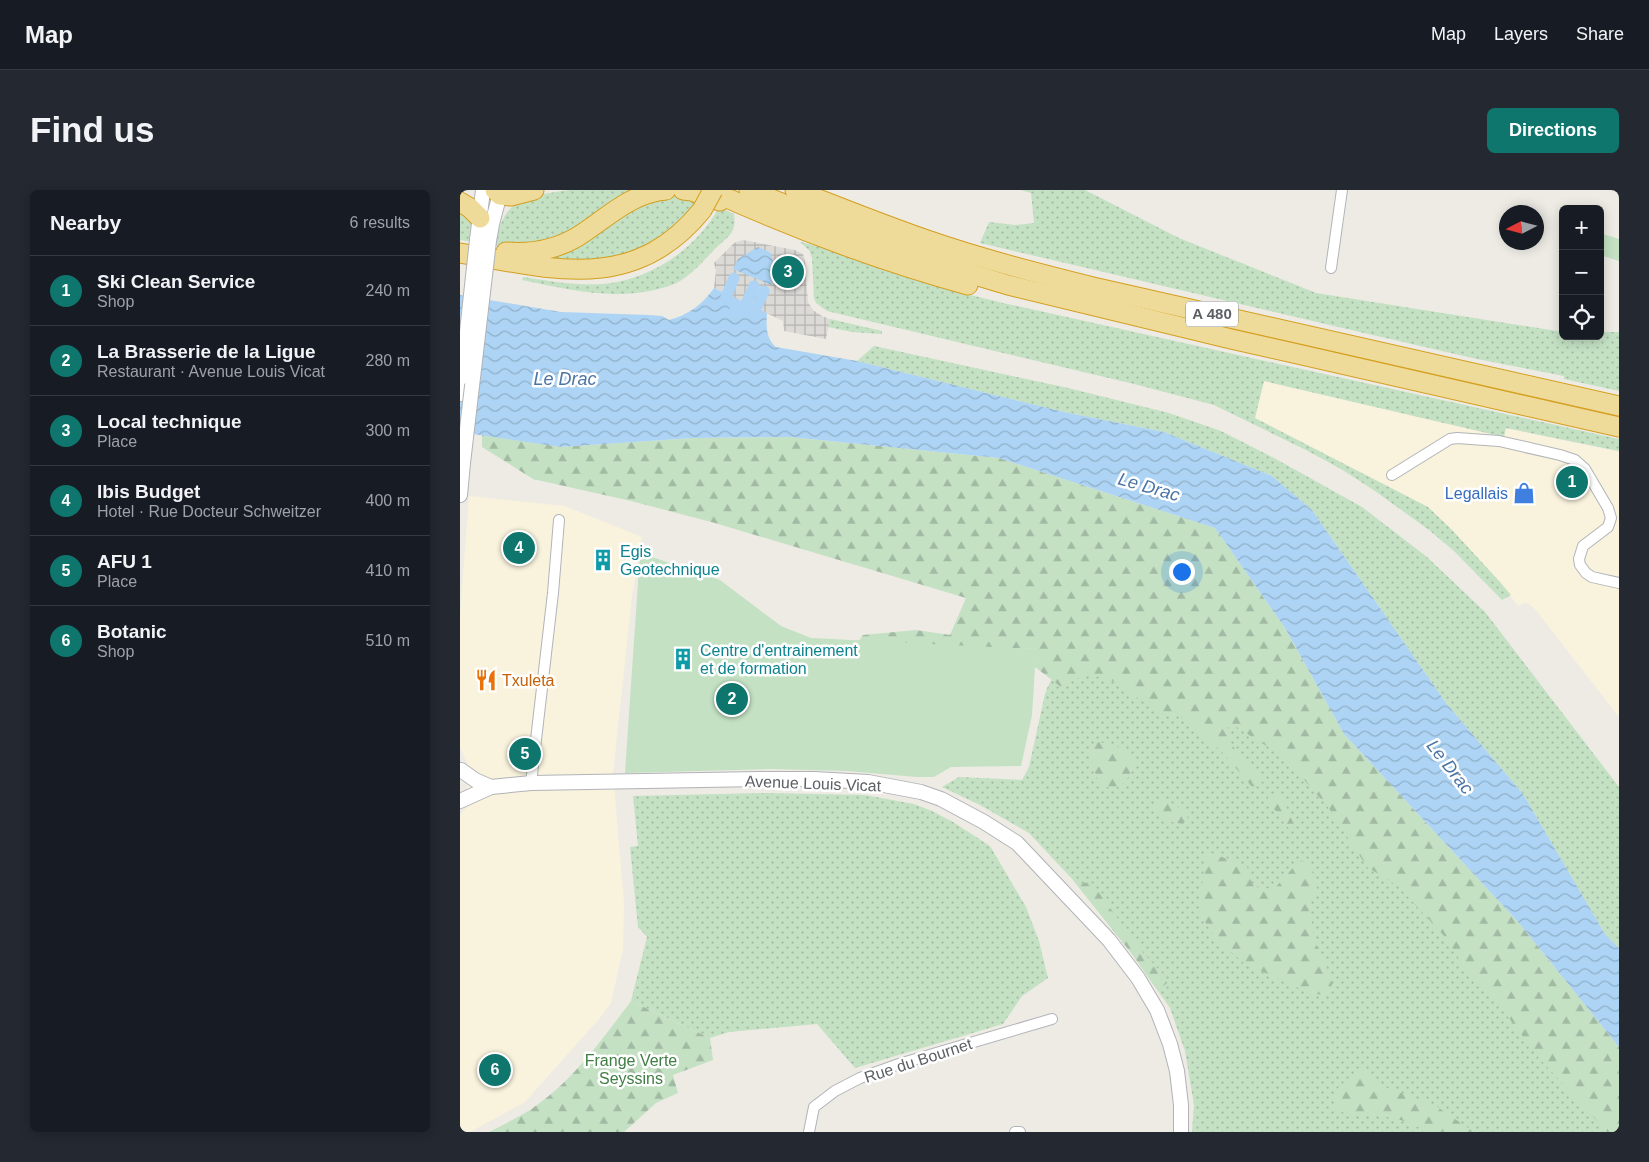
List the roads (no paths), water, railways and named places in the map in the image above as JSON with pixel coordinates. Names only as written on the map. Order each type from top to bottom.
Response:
[{"type":"highway","points":[[495,191],[512,196],[534,190]]},
{"type":"highway","points":[[475,242],[508,252],[549,249],[578,236],[632,200],[652,192],[666,190]]},
{"type":"highway","points":[[683,190],[749,196]]},
{"type":"highway","points":[[460,253],[554,269],[589,270],[615,267],[649,255],[672,240],[702,210],[711,190],[808,208]]},
{"type":"highway","name":"A 480","points":[[795,190],[808,208],[891,262],[976,288],[1210,342],[1231,339],[1619,427]]},
{"type":"highway","points":[[460,202],[470,208],[480,218]]},
{"type":"highway","name":"A 480","points":[[808,208],[926,240],[1031,272],[1618,405]]},
{"type":"main road","points":[[460,394],[475,242],[480,218],[495,191]]},
{"type":"main road","points":[[460,495],[475,242],[495,210],[495,191]]},
{"type":"main road","points":[[460,769],[475,780],[491,786]]},
{"type":"main road","points":[[460,769],[462,786],[460,799]]},
{"type":"main road","name":"Avenue Louis Vicat","points":[[491,786],[531,783],[814,779],[868,782],[921,792],[965,812],[1017,843],[1109,940],[1138,978],[1156,1010],[1170,1044],[1177,1071],[1181,1105],[1181,1132]]},
{"type":"main road","points":[[460,799],[491,786]]},
{"type":"street","points":[[1331,268],[1342,190]]},
{"type":"street","points":[[1392,475],[1450,439],[1457,438],[1514,444],[1575,460],[1585,469],[1608,508],[1611,518],[1608,527],[1583,546],[1579,559],[1580,565],[1592,577],[1619,583]]},
{"type":"street","points":[[531,783],[553,592],[559,520]]},
{"type":"street","name":"Rue du Bournet","points":[[809,1132],[814,1107],[835,1091],[860,1078],[899,1064],[1052,1019]]},
{"type":"street","points":[[1015,1132],[1020,1132]]},
{"type":"water","points":[[758,247],[771,253],[776,275],[771,285],[733,269],[738,259]]},
{"type":"water","name":"Le Drac","points":[[714,288],[767,313],[767,332],[770,340],[776,347],[857,361],[1064,412],[1164,432],[1272,476],[1312,510],[1446,703],[1523,794],[1605,934],[1619,948],[1619,1047],[1519,923],[1344,734],[1285,628],[1215,528],[999,458],[790,437],[693,438],[561,447],[460,432],[460,295],[561,312],[649,315],[662,316],[669,320],[694,308]]},
{"type":"waterway","points":[[734,278],[726,297],[738,308],[755,311],[764,291]]},
{"type":"waterway","points":[[734,312],[738,308],[745,306],[754,286]]},
{"type":"place","name":"Local technique","points":[[788,272]]},
{"type":"place","name":"Ski Clean Service","points":[[1572,482]]},
{"type":"place","name":"Legallais","points":[[1524,493]]},
{"type":"place","name":"Ibis Budget","points":[[519,548]]},
{"type":"place","name":"Egis Geotechnique","points":[[603,560]]},
{"type":"place","name":"Centre d'entrainement et de formation","points":[[683,659]]},
{"type":"place","name":"Txuleta","points":[[486,680]]},
{"type":"place","name":"La Brasserie de la Ligue","points":[[732,699]]},
{"type":"place","name":"AFU 1","points":[[525,754]]},
{"type":"place","name":"Botanic","points":[[495,1070]]},
{"type":"park label","name":"Frange Verte Seyssins","points":[[631,1069]]}]
